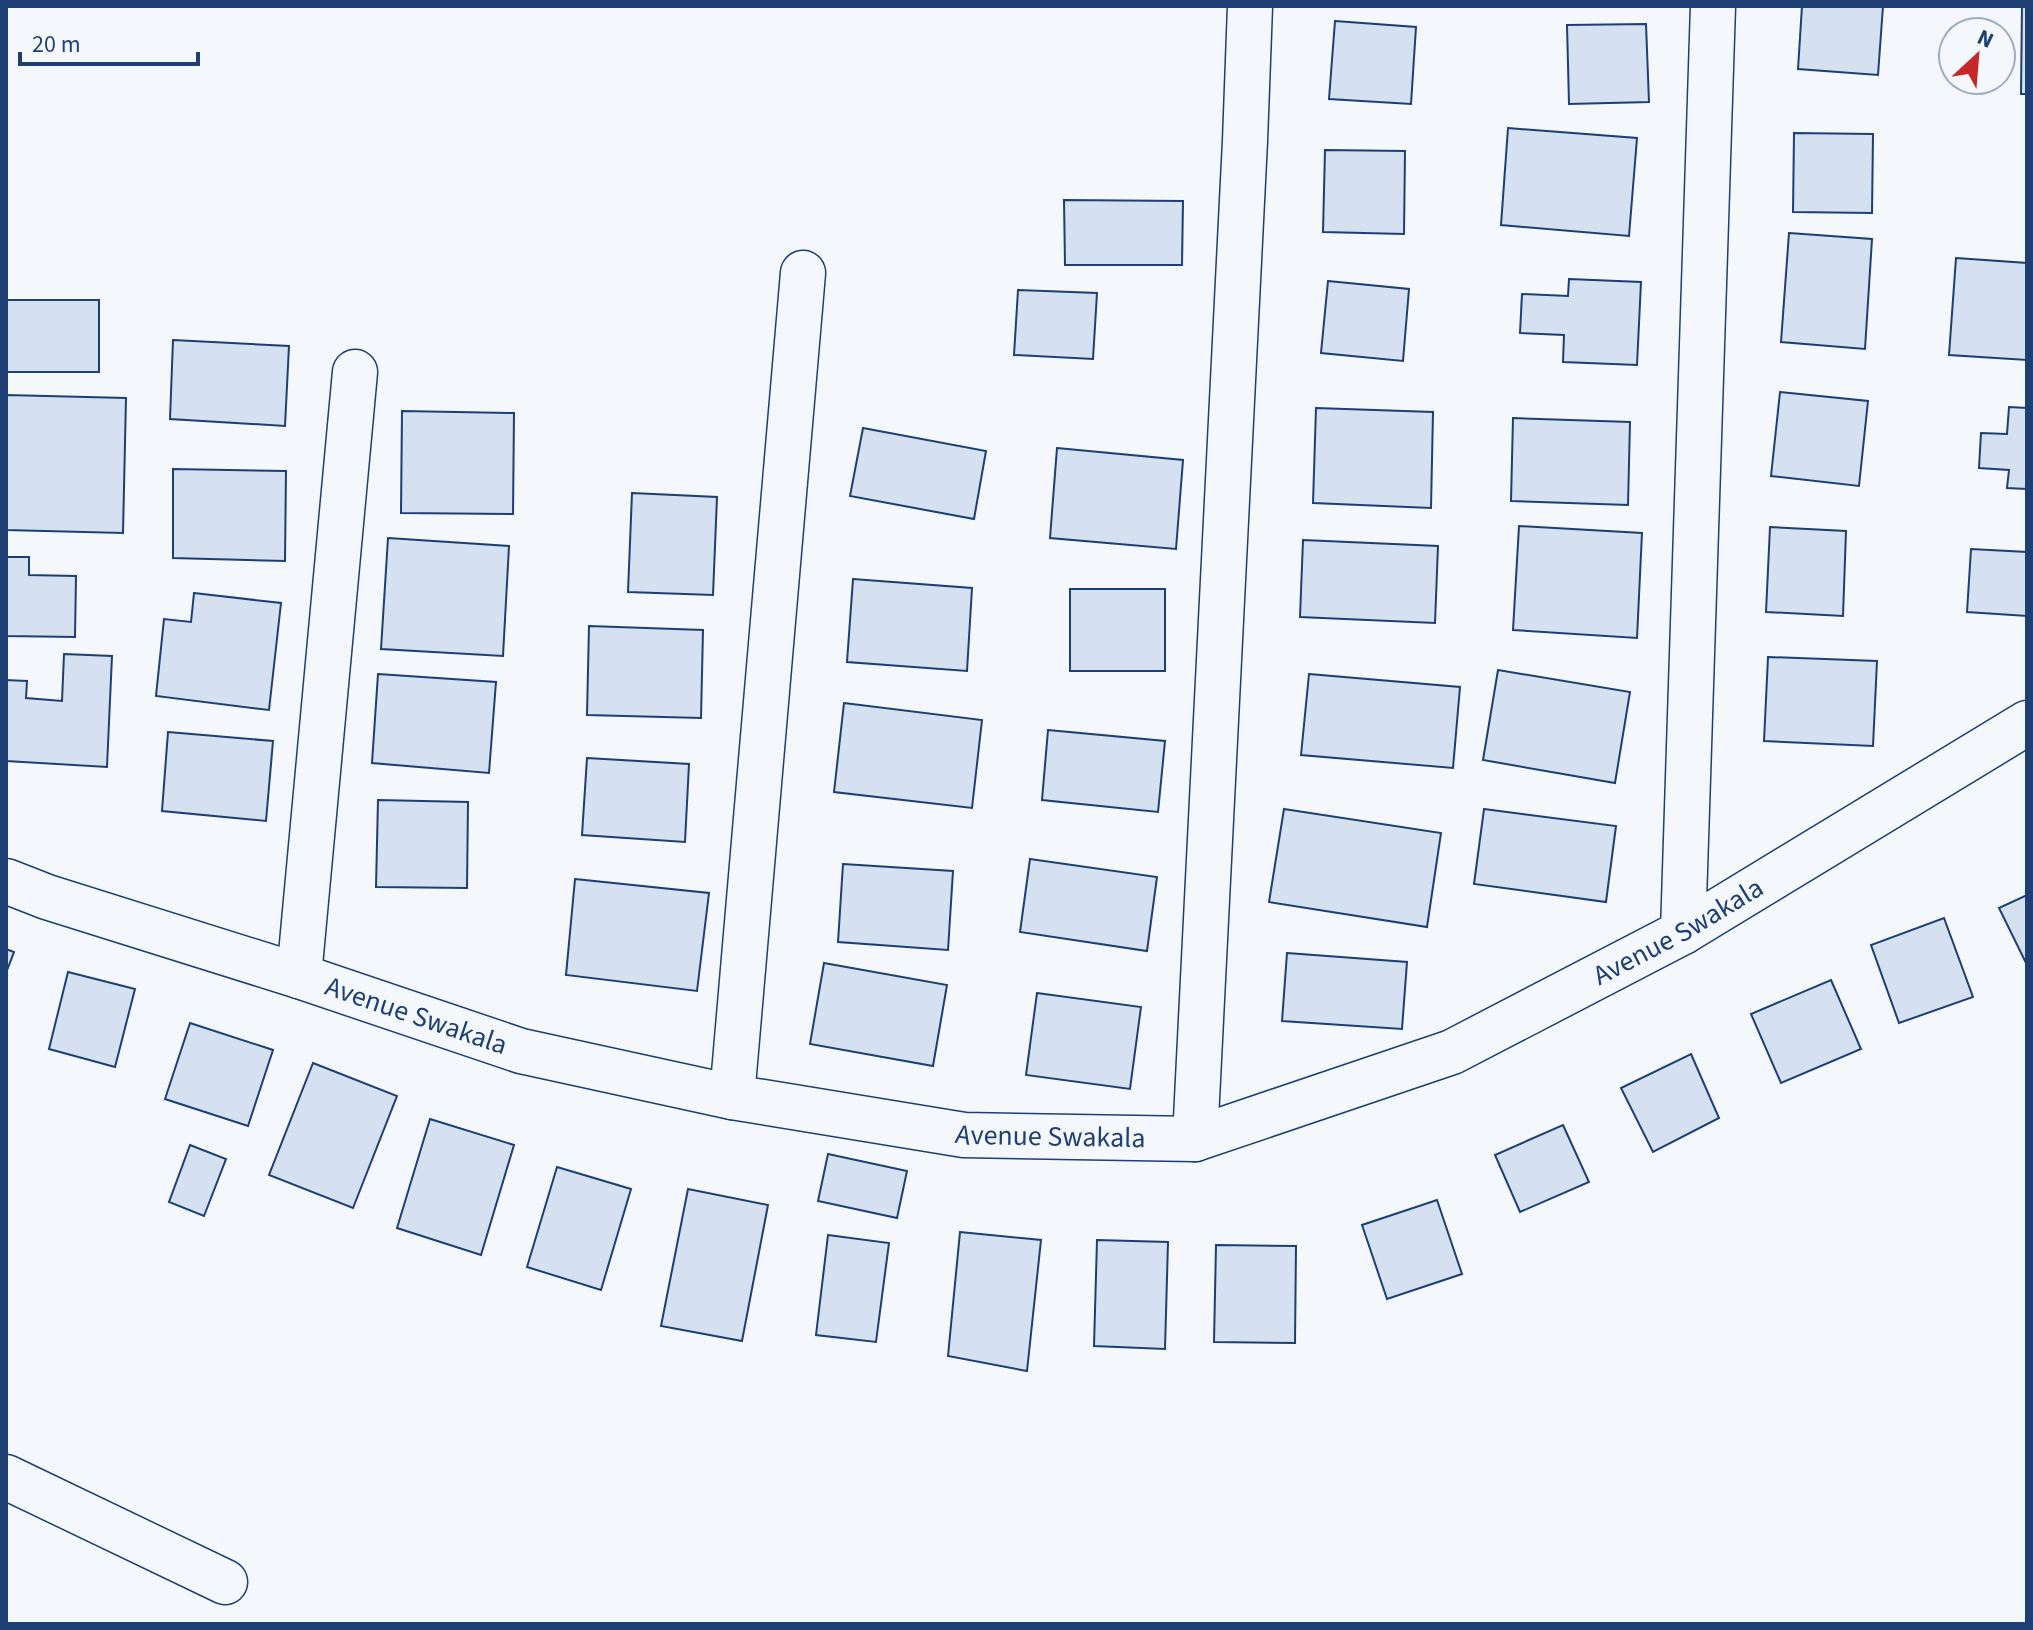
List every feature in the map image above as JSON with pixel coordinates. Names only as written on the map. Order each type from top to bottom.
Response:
[{"type":"street","points":[[1195,1139],[1250,6]]},
{"type":"street","points":[[1683,932],[1713,6]]},
{"type":"street","points":[[732,1097],[803,273]]},
{"type":"street","points":[[299,976],[355,372]]},
{"type":"street","name":"Avenue Swakala","points":[[6,881],[521,1051],[732,1097],[964,1135],[1195,1139],[1452,1052],[1683,932],[2027,723]]},
{"type":"street","points":[[6,1477],[225,1582]]},
{"type":"building","points":[[1802,6],[1883,6],[1878,75],[1798,69]]},
{"type":"building","points":[[2022,6],[2027,6],[2027,94],[2021,94]]},
{"type":"building","points":[[1335,21],[1416,27],[1411,104],[1329,99]]},
{"type":"building","points":[[1646,24],[1649,102],[1569,104],[1567,25]]},
{"type":"building","points":[[1508,128],[1637,138],[1629,236],[1501,225]]},
{"type":"building","points":[[1794,133],[1873,134],[1872,213],[1793,212]]},
{"type":"building","points":[[2027,145],[2027,224],[2026,224]]},
{"type":"building","points":[[1325,150],[1405,151],[1404,234],[1323,232]]},
{"type":"building","points":[[1064,200],[1183,201],[1182,265],[1065,265]]},
{"type":"building","points":[[1789,233],[1872,239],[1865,349],[1781,342]]},
{"type":"building","points":[[1956,258],[2027,263],[2027,360],[1949,355]]},
{"type":"building","points":[[1569,279],[1641,282],[1637,365],[1563,362],[1564,335],[1520,333],[1522,294],[1568,296]]},
{"type":"building","points":[[1328,281],[1409,289],[1403,361],[1321,353]]},
{"type":"building","points":[[1018,290],[1097,293],[1093,359],[1014,355]]},
{"type":"building","points":[[6,300],[99,300],[99,372],[6,372]]},
{"type":"building","points":[[173,340],[289,346],[285,426],[170,419]]},
{"type":"building","points":[[1780,392],[1868,401],[1859,486],[1771,476]]},
{"type":"building","points":[[6,395],[126,398],[123,533],[6,530]]},
{"type":"building","points":[[2009,407],[2027,408],[2027,489],[2007,488],[2009,470],[1979,468],[1981,433],[2007,434]]},
{"type":"building","points":[[1316,408],[1433,412],[1431,508],[1313,503]]},
{"type":"building","points":[[402,411],[514,413],[513,514],[401,513]]},
{"type":"building","points":[[1513,418],[1630,422],[1628,505],[1511,501]]},
{"type":"building","points":[[863,428],[986,451],[974,519],[850,496]]},
{"type":"building","points":[[1057,448],[1183,460],[1176,549],[1050,538]]},
{"type":"building","points":[[173,469],[286,471],[285,561],[173,558]]},
{"type":"building","points":[[632,493],[717,497],[713,595],[628,592]]},
{"type":"building","points":[[1519,526],[1642,533],[1637,638],[1513,630]]},
{"type":"building","points":[[1770,527],[1846,531],[1843,616],[1766,612]]},
{"type":"building","points":[[388,538],[509,546],[503,656],[381,649]]},
{"type":"building","points":[[1303,540],[1438,546],[1435,623],[1300,617]]},
{"type":"building","points":[[1971,549],[2027,552],[2027,616],[1967,612]]},
{"type":"building","points":[[6,557],[29,557],[29,575],[76,576],[75,637],[6,636]]},
{"type":"building","points":[[853,579],[972,588],[967,671],[847,662]]},
{"type":"building","points":[[1070,589],[1165,589],[1165,671],[1070,671]]},
{"type":"building","points":[[194,593],[281,603],[269,710],[156,696],[164,619],[191,622]]},
{"type":"building","points":[[589,626],[703,630],[701,718],[587,715]]},
{"type":"building","points":[[64,654],[112,656],[107,767],[6,761],[6,680],[27,681],[26,698],[62,701]]},
{"type":"building","points":[[1768,657],[1877,661],[1873,746],[1764,741]]},
{"type":"building","points":[[1498,670],[1630,692],[1615,783],[1483,760]]},
{"type":"building","points":[[378,674],[496,682],[489,773],[372,763]]},
{"type":"building","points":[[1309,674],[1460,687],[1453,768],[1301,755]]},
{"type":"building","points":[[844,703],[982,720],[972,808],[834,792]]},
{"type":"building","points":[[1048,730],[1165,741],[1158,812],[1042,800]]},
{"type":"building","points":[[168,732],[273,741],[266,821],[162,811]]},
{"type":"building","points":[[587,758],[689,764],[685,842],[582,835]]},
{"type":"building","points":[[378,800],[468,802],[467,888],[376,887]]},
{"type":"building","points":[[1284,809],[1441,833],[1427,927],[1269,902]]},
{"type":"building","points":[[1484,809],[1616,826],[1606,902],[1474,884]]},
{"type":"building","points":[[1030,859],[1157,877],[1147,951],[1020,932]]},
{"type":"building","points":[[843,864],[953,871],[948,950],[838,942]]},
{"type":"building","points":[[575,879],[709,893],[697,991],[566,975]]},
{"type":"building","points":[[2027,895],[2027,965],[1999,908]]},
{"type":"building","points":[[1944,918],[1973,997],[1899,1023],[1871,945]]},
{"type":"building","points":[[6,949],[14,952],[6,973]]},
{"type":"building","points":[[1287,953],[1407,962],[1402,1029],[1282,1021]]},
{"type":"building","points":[[824,963],[947,985],[933,1066],[810,1044]]},
{"type":"building","points":[[68,972],[135,989],[115,1067],[49,1049]]},
{"type":"building","points":[[1831,980],[1861,1049],[1781,1083],[1751,1014]]},
{"type":"building","points":[[1037,993],[1141,1007],[1130,1089],[1026,1075]]},
{"type":"building","points":[[190,1023],[273,1050],[248,1126],[165,1099]]},
{"type":"building","points":[[1691,1054],[1719,1118],[1653,1152],[1621,1088]]},
{"type":"building","points":[[313,1063],[397,1096],[353,1208],[269,1175]]},
{"type":"building","points":[[430,1119],[514,1145],[481,1255],[397,1228]]},
{"type":"building","points":[[1563,1125],[1589,1182],[1520,1212],[1495,1155]]},
{"type":"building","points":[[190,1145],[226,1159],[204,1216],[169,1202]]},
{"type":"building","points":[[828,1154],[907,1171],[897,1218],[818,1201]]},
{"type":"building","points":[[557,1167],[631,1189],[601,1290],[527,1267]]},
{"type":"building","points":[[688,1189],[768,1205],[742,1341],[661,1326]]},
{"type":"building","points":[[1437,1200],[1462,1274],[1387,1299],[1362,1225]]},
{"type":"building","points":[[960,1232],[1041,1240],[1027,1371],[948,1356]]},
{"type":"building","points":[[828,1235],[889,1243],[876,1342],[816,1335]]},
{"type":"building","points":[[1097,1240],[1168,1242],[1165,1349],[1094,1346]]},
{"type":"building","points":[[1216,1245],[1296,1246],[1295,1343],[1214,1342]]}]
